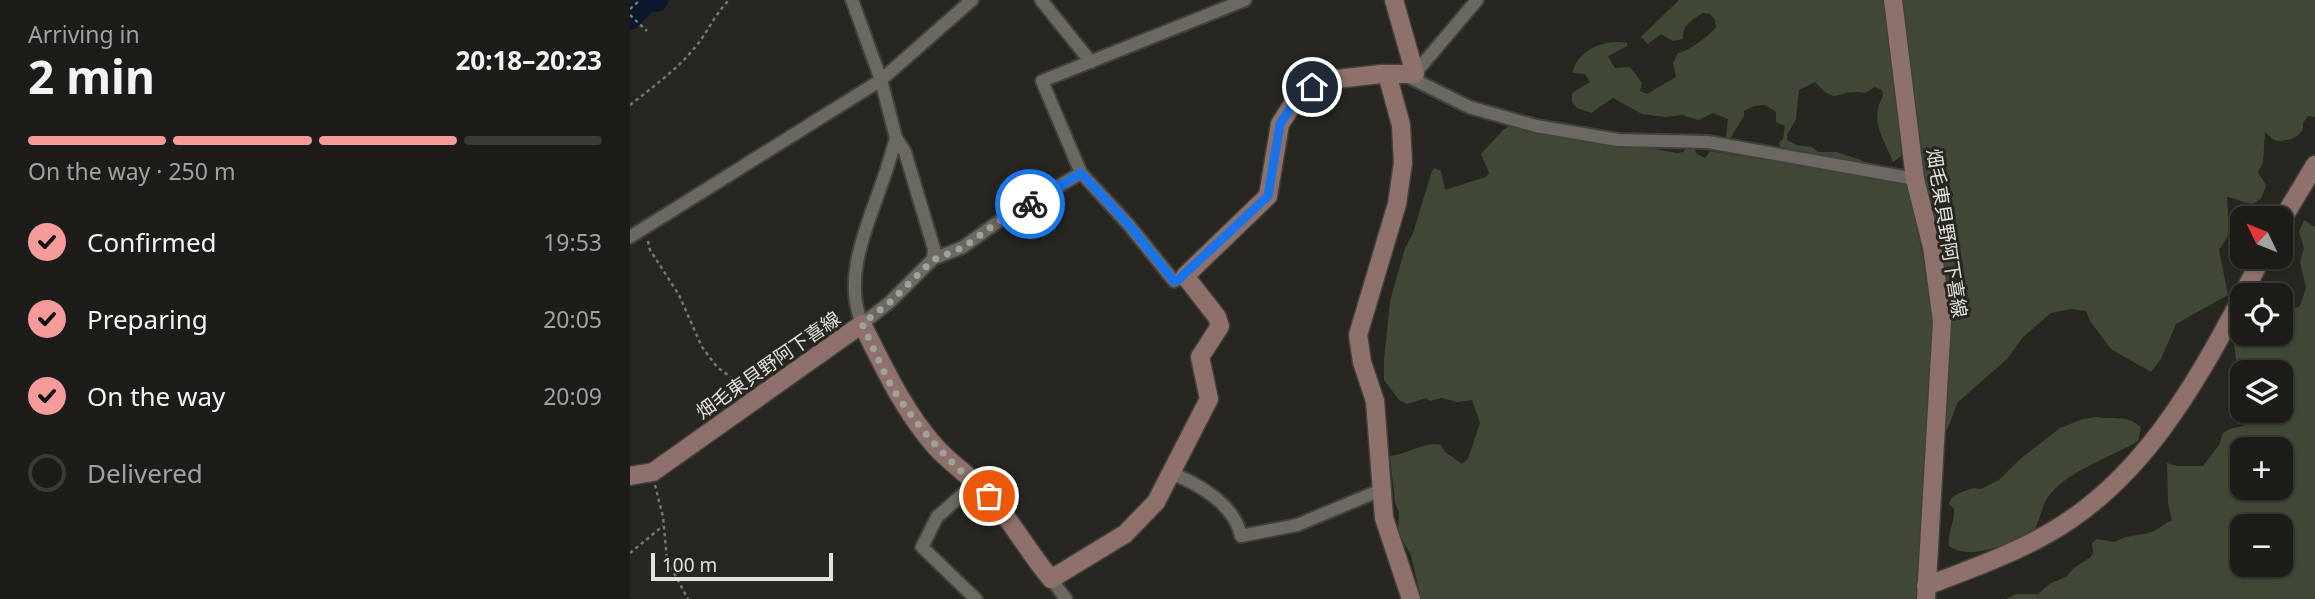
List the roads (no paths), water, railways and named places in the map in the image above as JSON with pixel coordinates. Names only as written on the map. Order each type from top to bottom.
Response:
[{"type":"main road","points":[[1394,0],[1415,74]]},
{"type":"main road","name":"畑毛東貝野阿下喜線","points":[[1893,0],[1915,179],[1932,247],[1942,321],[1926,593]]},
{"type":"main road","points":[[1051,579],[1115,541],[1140,521],[1156,502],[1209,398],[1200,357],[1220,326],[1217,317],[1185,276],[1268,196],[1280,124],[1291,107],[1312,87],[1328,80],[1381,74],[1415,74]]},
{"type":"main road","points":[[1411,599],[1384,518],[1375,401],[1359,348],[1358,335],[1397,204],[1403,163],[1401,125],[1387,74],[1415,74]]},
{"type":"main road","points":[[2289,206],[2315,165]]},
{"type":"main road","points":[[1926,593],[2052,532],[2123,476],[2179,407],[2204,370],[2230,319]]},
{"type":"main road","name":"畑毛東貝野阿下喜線","points":[[630,476],[653,472],[862,324],[894,390],[934,446],[996,503],[1051,579]]},
{"type":"street","points":[[852,0],[881,80],[897,138],[905,152],[934,249],[933,260]]},
{"type":"street","points":[[630,237],[881,80],[972,0]]},
{"type":"street","points":[[1041,0],[1091,62]]},
{"type":"street","points":[[1185,276],[1174,281],[1128,224],[1081,173],[1042,81],[1245,0]]},
{"type":"street","points":[[1477,0],[1411,78],[1469,107],[1536,126],[1618,140],[1708,142],[1915,179]]},
{"type":"street","points":[[897,138],[859,252],[855,289],[857,312],[862,324],[890,302],[933,260],[964,247],[1002,219],[1081,173]]},
{"type":"street","points":[[1170,473],[1186,479],[1215,499],[1235,519],[1241,536],[1297,525],[1381,490]]},
{"type":"street","points":[[974,484],[931,524],[922,547],[976,599]]},
{"type":"street","points":[[1051,579],[1066,599]]},
{"type":"waterway","points":[[630,18],[646,2],[657,0]]}]
